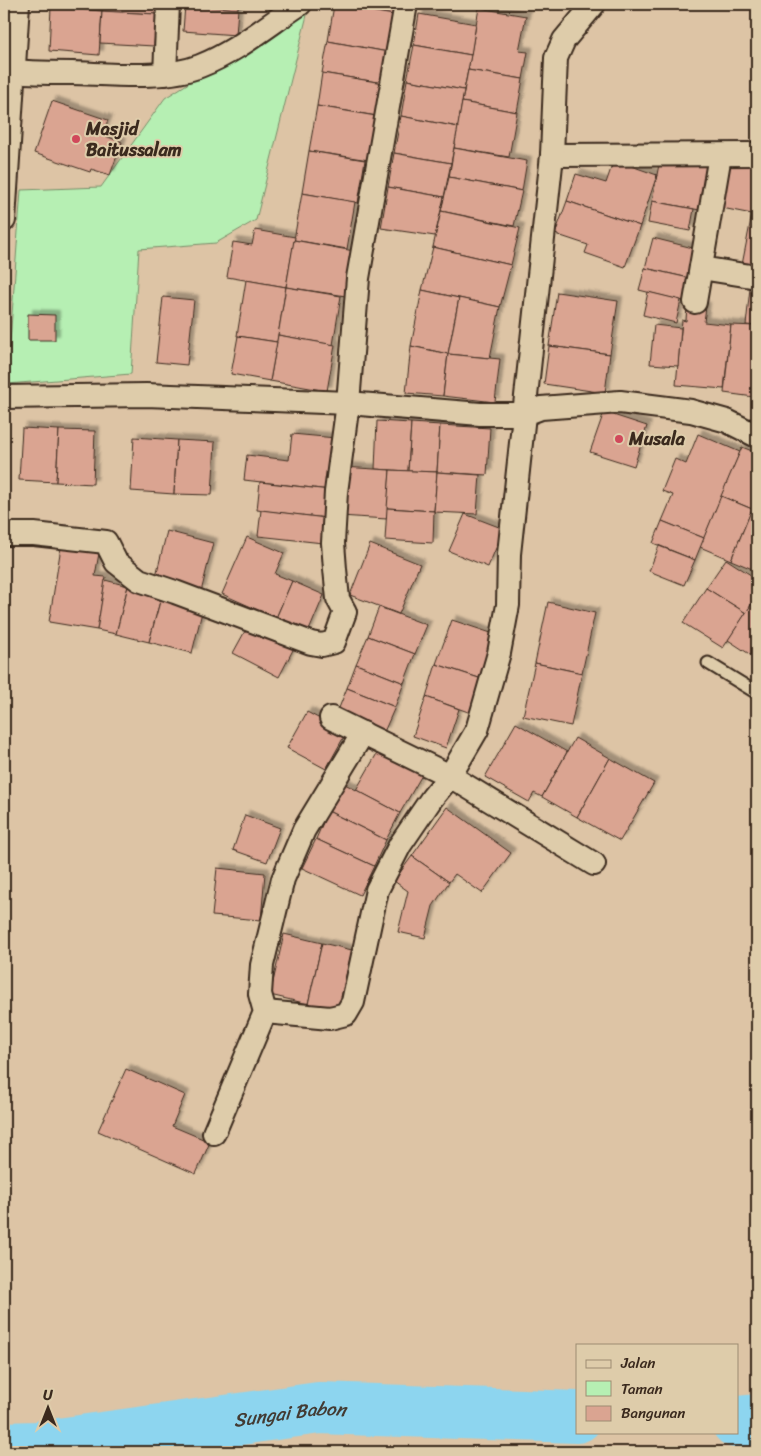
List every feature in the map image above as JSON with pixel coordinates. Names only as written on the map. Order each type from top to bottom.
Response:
[{"type":"street","points":[[4,207],[8,71],[18,4]]},
{"type":"street","points":[[165,74],[168,4]]},
{"type":"street","points":[[8,71],[165,74],[200,66],[222,55],[300,4]]},
{"type":"street","points":[[4,534],[34,534],[106,542],[116,562],[139,580],[311,643],[322,645],[334,642],[345,612],[338,599],[333,543],[336,492],[348,403],[358,278],[406,4]]},
{"type":"street","points":[[265,1012],[330,1018],[346,1014],[353,1002],[378,890],[400,845],[432,798],[450,776],[477,730],[499,652],[508,605],[509,554],[552,154],[556,58],[564,40],[594,4]]},
{"type":"street","points":[[552,154],[757,154]]},
{"type":"street","points":[[695,302],[720,155]]},
{"type":"street","points":[[700,268],[757,276]]},
{"type":"street","points":[[4,397],[146,396],[348,403],[480,414],[525,414],[541,408],[620,402],[691,411],[727,421],[757,436]]},
{"type":"street","points":[[331,718],[450,776],[594,864]]},
{"type":"street","points":[[214,1133],[265,1012],[260,994],[262,965],[283,879],[304,830],[363,733]]},
{"type":"lane","points":[[708,663],[757,693]]},
{"type":"green space","points":[[309,7],[256,220],[216,243],[139,249],[131,374],[7,384],[21,190],[101,187],[165,98]]},
{"type":"building","points":[[52,4],[103,4],[102,11],[51,7]]},
{"type":"building","points":[[103,4],[157,4],[156,14],[102,11]]},
{"type":"building","points":[[238,4],[238,9],[185,5]]},
{"type":"building","points":[[334,4],[396,4],[394,15]]},
{"type":"building","points":[[185,5],[238,9],[236,35],[183,31]]},
{"type":"building","points":[[334,5],[394,15],[388,52],[328,41]]},
{"type":"building","points":[[51,7],[102,11],[99,55],[49,51]]},
{"type":"building","points":[[479,8],[526,16],[519,51],[528,52],[523,79],[468,70]]},
{"type":"building","points":[[4,9],[6,9],[4,34]]},
{"type":"building","points":[[102,11],[156,14],[154,46],[100,43]]},
{"type":"building","points":[[419,14],[476,24],[471,55],[414,45]]},
{"type":"building","points":[[328,41],[388,52],[383,83],[322,73]]},
{"type":"building","points":[[414,45],[471,55],[464,90],[407,80]]},
{"type":"building","points":[[468,70],[523,79],[517,112],[462,102]]},
{"type":"building","points":[[322,73],[383,83],[377,116],[317,106]]},
{"type":"building","points":[[407,80],[464,90],[458,127],[401,116]]},
{"type":"building","name":"Masjid Baitussalam","points":[[52,101],[108,120],[102,135],[122,142],[110,175],[91,169],[90,172],[34,153]]},
{"type":"building","points":[[462,102],[517,112],[509,157],[454,148]]},
{"type":"building","points":[[317,106],[376,116],[369,160],[309,151]]},
{"type":"building","points":[[401,116],[458,127],[451,163],[394,153]]},
{"type":"building","points":[[454,148],[527,161],[522,191],[449,177]]},
{"type":"building","points":[[309,151],[365,160],[358,203],[302,193]]},
{"type":"building","points":[[394,153],[451,163],[444,197],[388,187]]},
{"type":"building","points":[[660,159],[713,168],[705,211],[652,201]]},
{"type":"building","points":[[731,159],[757,164],[757,215],[722,208]]},
{"type":"building","points":[[614,160],[657,175],[640,226],[567,201],[576,174],[606,183]]},
{"type":"building","points":[[449,177],[522,191],[514,226],[441,211]]},
{"type":"building","points":[[388,187],[444,197],[435,236],[381,228]]},
{"type":"building","points":[[302,193],[355,202],[347,249],[294,240]]},
{"type":"building","points":[[567,201],[640,226],[625,267],[585,253],[588,245],[555,234]]},
{"type":"building","points":[[652,201],[694,209],[690,231],[648,223]]},
{"type":"building","points":[[441,211],[520,228],[511,265],[433,247]]},
{"type":"building","points":[[752,214],[757,215],[757,268],[742,265]]},
{"type":"building","points":[[255,230],[295,237],[286,287],[227,277],[233,242],[252,245]]},
{"type":"building","points":[[653,238],[697,249],[689,278],[645,268]]},
{"type":"building","points":[[294,240],[354,251],[346,296],[286,287]]},
{"type":"building","points":[[433,247],[511,265],[500,307],[422,290]]},
{"type":"building","points":[[645,268],[689,278],[683,301],[639,290]]},
{"type":"building","points":[[751,279],[757,280],[757,326],[746,325]]},
{"type":"building","points":[[246,280],[286,287],[277,342],[237,336]]},
{"type":"building","points":[[286,287],[341,296],[333,345],[278,335]]},
{"type":"building","points":[[422,290],[459,298],[448,354],[411,346]]},
{"type":"building","points":[[557,292],[618,301],[610,354],[549,346]]},
{"type":"building","points":[[648,292],[681,300],[676,323],[643,315]]},
{"type":"building","points":[[163,297],[194,300],[187,365],[156,362]]},
{"type":"building","points":[[459,298],[500,307],[490,358],[448,354]]},
{"type":"building","points":[[687,305],[706,307],[704,322],[731,325],[724,389],[676,385],[682,320],[686,321]]},
{"type":"building","points":[[28,314],[55,315],[55,340],[28,340]]},
{"type":"building","points":[[654,325],[681,328],[678,366],[650,364]]},
{"type":"building","points":[[731,325],[757,326],[757,376],[754,397],[724,393]]},
{"type":"building","points":[[278,335],[335,345],[327,391],[270,381]]},
{"type":"building","points":[[238,336],[277,342],[270,381],[231,374]]},
{"type":"building","points":[[411,346],[448,354],[443,396],[406,393]]},
{"type":"building","points":[[549,346],[610,354],[605,393],[544,384]]},
{"type":"building","points":[[448,354],[500,359],[495,402],[443,396]]},
{"type":"building","points":[[757,376],[757,402],[754,402]]},
{"type":"building","name":"Musala","points":[[604,412],[647,426],[634,466],[590,452]]},
{"type":"building","points":[[377,421],[411,423],[408,471],[375,469]]},
{"type":"building","points":[[411,423],[440,425],[437,472],[408,471]]},
{"type":"building","points":[[440,425],[490,428],[487,475],[437,472]]},
{"type":"building","points":[[22,428],[59,430],[56,482],[19,480]]},
{"type":"building","points":[[59,430],[95,431],[93,484],[56,482]]},
{"type":"building","points":[[292,434],[336,438],[330,490],[244,480],[247,455],[289,460]]},
{"type":"building","points":[[698,434],[740,452],[704,538],[662,521],[673,495],[662,491],[675,459],[686,464]]},
{"type":"building","points":[[134,437],[177,440],[174,494],[131,491]]},
{"type":"building","points":[[177,440],[215,442],[212,495],[174,494]]},
{"type":"building","points":[[742,447],[757,453],[757,511],[721,496]]},
{"type":"building","points":[[343,467],[390,470],[387,519],[340,516]]},
{"type":"building","points":[[390,470],[437,472],[434,511],[387,508]]},
{"type":"building","points":[[437,472],[480,475],[477,514],[434,512]]},
{"type":"building","points":[[260,482],[330,490],[326,518],[257,510]]},
{"type":"building","points":[[721,496],[752,509],[731,560],[700,547]]},
{"type":"building","points":[[387,508],[434,511],[433,543],[385,540]]},
{"type":"building","points":[[752,509],[757,511],[757,571],[731,560]]},
{"type":"building","points":[[261,510],[326,518],[323,543],[258,536]]},
{"type":"building","points":[[465,514],[504,529],[488,567],[449,551]]},
{"type":"building","points":[[662,521],[704,538],[695,560],[653,543]]},
{"type":"building","points":[[167,531],[213,543],[201,592],[155,580]]},
{"type":"building","points":[[247,537],[284,553],[275,574],[292,581],[276,618],[222,594]]},
{"type":"building","points":[[370,544],[420,564],[399,614],[350,595]]},
{"type":"building","points":[[659,546],[695,560],[684,585],[649,571]]},
{"type":"building","points":[[61,547],[99,553],[95,576],[106,577],[97,630],[49,622]]},
{"type":"building","points":[[726,559],[757,579],[757,596],[746,613],[706,588]]},
{"type":"building","points":[[105,580],[128,586],[116,634],[97,630]]},
{"type":"building","points":[[292,581],[324,595],[308,633],[276,618]]},
{"type":"building","points":[[128,586],[162,594],[149,642],[116,634]]},
{"type":"building","points":[[706,588],[746,613],[723,648],[683,623]]},
{"type":"building","points":[[162,594],[204,604],[192,653],[149,642]]},
{"type":"building","points":[[757,596],[757,659],[728,640]]},
{"type":"building","points":[[548,602],[595,613],[582,673],[535,663]]},
{"type":"building","points":[[379,607],[427,625],[415,654],[368,636]]},
{"type":"building","points":[[452,620],[497,635],[482,679],[436,664]]},
{"type":"building","points":[[250,622],[295,646],[279,677],[233,653]]},
{"type":"building","points":[[368,636],[415,654],[404,683],[356,664]]},
{"type":"building","points":[[535,663],[582,673],[571,726],[523,716]]},
{"type":"building","points":[[356,664],[404,683],[395,707],[347,688]]},
{"type":"building","points":[[436,664],[482,679],[471,713],[426,697]]},
{"type":"building","points":[[347,688],[395,707],[384,732],[337,713]]},
{"type":"building","points":[[426,697],[459,709],[446,748],[413,736]]},
{"type":"building","points":[[307,712],[346,733],[326,769],[287,748]]},
{"type":"building","points":[[516,723],[567,752],[542,797],[534,793],[529,802],[485,777]]},
{"type":"building","points":[[575,738],[610,758],[577,817],[542,797]]},
{"type":"building","points":[[379,750],[422,775],[400,813],[356,790]]},
{"type":"building","points":[[610,758],[654,783],[620,841],[577,817]]},
{"type":"building","points":[[343,783],[400,813],[386,840],[328,811]]},
{"type":"building","points":[[447,807],[511,853],[482,893],[455,874],[449,882],[412,856]]},
{"type":"building","points":[[328,811],[386,840],[374,866],[316,839]]},
{"type":"building","points":[[245,815],[280,828],[267,862],[233,850]]},
{"type":"building","points":[[316,839],[374,866],[360,895],[302,868]]},
{"type":"building","points":[[412,856],[449,882],[433,906],[425,938],[398,932],[408,891],[394,881]]},
{"type":"building","points":[[217,868],[265,873],[261,920],[212,916]]},
{"type":"building","points":[[284,934],[322,943],[308,1004],[270,995]]},
{"type":"building","points":[[322,943],[352,950],[338,1010],[308,1004]]},
{"type":"building","points":[[126,1069],[185,1095],[172,1126],[210,1142],[196,1174],[98,1131]]},
{"type":"waterway","name":"Sungai Babon","points":[[4,1448],[37,1447],[319,1408],[576,1417]]},
{"type":"waterway","name":"Sungai Babon","points":[[738,1422],[757,1420]]},
{"type":"place","name":"Masjid Baitussalam","points":[[76,139]]},
{"type":"place","name":"Musala","points":[[619,439]]}]
